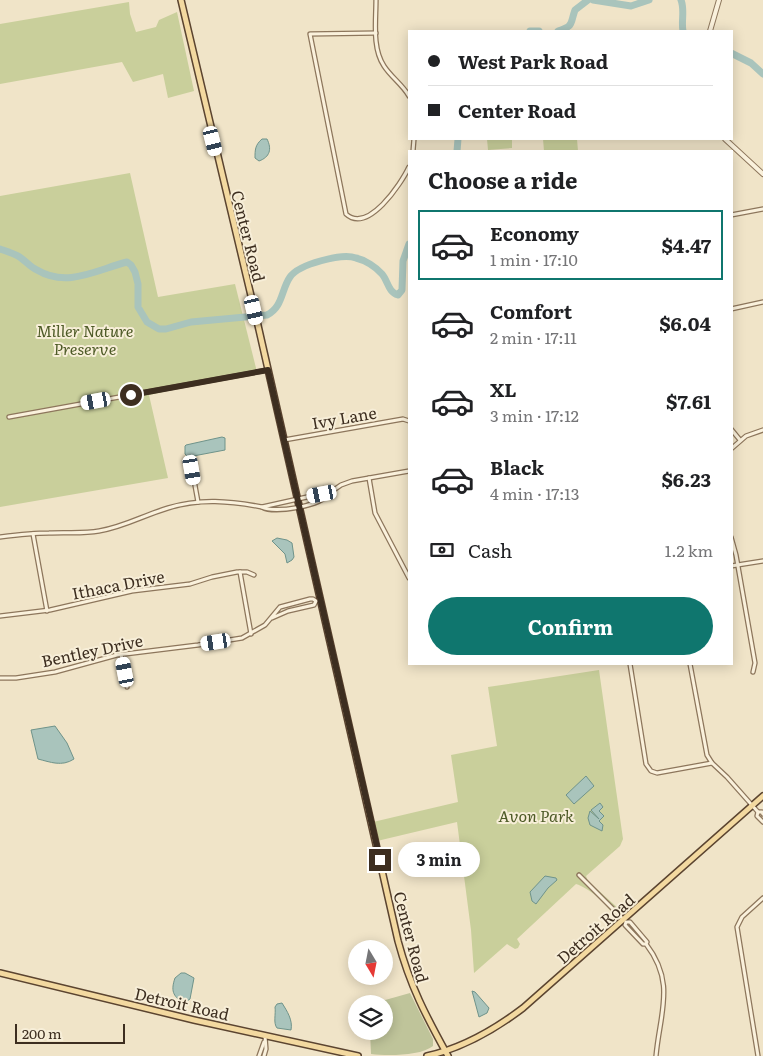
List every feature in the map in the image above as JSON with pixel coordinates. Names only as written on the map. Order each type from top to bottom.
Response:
[{"type":"main road","name":"Center Road","points":[[180,0],[257,321],[318,601],[406,969],[416,996],[446,1054]]},
{"type":"main road","name":"Detroit Road","points":[[427,1056],[446,1054],[480,1037],[517,1012],[625,921],[763,796]]},
{"type":"main road","name":"Detroit Road","points":[[0,972],[265,1039],[358,1056]]},
{"type":"street","points":[[376,0],[377,47],[382,64],[408,94]]},
{"type":"street","points":[[710,30],[719,0]]},
{"type":"street","points":[[376,33],[310,34],[344,211],[354,219],[369,215],[382,206],[408,168]]},
{"type":"street","points":[[726,140],[763,174]]},
{"type":"street","points":[[733,215],[763,208]]},
{"type":"street","points":[[733,309],[763,302]]},
{"type":"street","points":[[9,416],[268,370]]},
{"type":"street","name":"Ivy Lane","points":[[284,440],[403,419],[408,421]]},
{"type":"street","points":[[733,447],[750,434],[763,430]]},
{"type":"street","points":[[733,431],[740,440]]},
{"type":"street","points":[[192,470],[198,502]]},
{"type":"street","points":[[0,538],[33,534],[83,533],[110,529],[131,523],[168,508],[198,502],[226,501],[277,510],[321,500],[347,482],[408,471]]},
{"type":"street","points":[[368,478],[375,513],[408,576]]},
{"type":"street","points":[[262,507],[325,493],[328,494]]},
{"type":"street","points":[[33,534],[47,611]]},
{"type":"street","points":[[733,545],[755,663],[753,672]]},
{"type":"street","points":[[733,566],[763,561]]},
{"type":"street","points":[[240,572],[251,634]]},
{"type":"street","name":"Ithaca Drive","points":[[0,616],[47,611],[132,591],[190,584],[212,577],[240,572],[254,575]]},
{"type":"street","name":"Bentley Drive","points":[[0,678],[16,678],[55,672],[121,654],[242,638],[251,634],[272,618],[288,611],[314,605],[318,601],[310,599],[284,605],[271,616],[272,618]]},
{"type":"street","points":[[121,654],[127,687]]},
{"type":"street","points":[[630,665],[646,764],[649,769],[657,773],[712,763]]},
{"type":"street","points":[[690,665],[705,749],[712,763],[752,806],[763,814]]},
{"type":"street","points":[[758,812],[757,816],[763,822]]},
{"type":"street","points":[[579,875],[625,921],[630,922],[647,942],[646,944],[657,959],[664,984],[664,1005],[656,1056]]},
{"type":"street","points":[[758,1056],[737,927],[742,917],[763,898]]},
{"type":"street","points":[[259,1056],[265,1039]]},
{"type":"street","points":[[264,1056],[266,1049],[265,1039]]},
{"type":"green space","points":[[129,2],[130,14],[136,32],[156,27],[159,20],[177,12],[194,91],[168,98],[163,74],[133,82],[122,62],[0,84],[0,24]]},
{"type":"green space","points":[[487,140],[512,140],[512,148],[488,150]]},
{"type":"green space","points":[[543,140],[577,140],[578,150],[544,150]]},
{"type":"green space","name":"Miller Nature Preserve","points":[[130,173],[158,297],[235,284],[257,372],[149,395],[168,478],[0,507],[0,196]]},
{"type":"green space","name":"Avon Park","points":[[599,670],[623,839],[620,846],[586,876],[588,881],[619,909],[625,911],[614,921],[610,911],[600,899],[587,889],[576,884],[517,939],[520,944],[518,948],[515,949],[507,944],[474,973],[471,930],[457,822],[377,841],[373,822],[458,802],[451,755],[497,746],[488,687]]},
{"type":"green space","points":[[410,993],[433,1039],[433,1046],[421,1052],[394,1055],[371,1054],[370,1040],[393,1040],[393,998]]},
{"type":"water","points":[[262,139],[267,139],[270,149],[268,155],[259,161],[255,158],[255,150]]},
{"type":"water","points":[[222,437],[225,438],[225,450],[188,457],[185,454],[186,445]]},
{"type":"water","points":[[277,538],[292,543],[294,557],[287,563],[285,554],[272,541]]},
{"type":"water","points":[[55,726],[67,743],[74,759],[65,763],[38,759],[31,730]]},
{"type":"water","points":[[586,776],[594,786],[574,804],[566,795]]},
{"type":"water","points":[[600,803],[603,807],[599,811],[604,816],[599,821],[603,825],[602,831],[590,825],[588,818],[590,811],[599,819],[591,810]]},
{"type":"water","points":[[545,876],[556,878],[557,880],[548,888],[536,904],[532,901],[530,892]]},
{"type":"water","points":[[181,973],[194,978],[190,999],[184,1003],[177,998],[173,989],[175,978]]},
{"type":"water","points":[[472,991],[489,1008],[487,1013],[479,1017]]},
{"type":"water","points":[[282,1003],[288,1012],[291,1030],[277,1028],[276,1026],[275,1007],[277,1004]]},
{"type":"waterway","points":[[561,30],[569,26],[575,10],[588,0]]},
{"type":"waterway","points":[[593,0],[631,6],[649,0]]},
{"type":"waterway","points":[[681,0],[683,30]]},
{"type":"waterway","points":[[733,54],[751,63],[763,74]]},
{"type":"waterway","points":[[457,150],[458,140]]},
{"type":"waterway","points":[[0,249],[18,256],[37,270],[59,277],[82,276],[127,262],[135,272],[138,284],[138,307],[147,322],[159,329],[166,329],[191,322],[267,315],[276,308],[287,282],[295,272],[311,264],[331,258],[350,257],[367,262],[380,271],[390,289],[398,295],[402,290],[403,261],[408,247]]},
{"type":"route","points":[[131,395],[268,370],[347,723],[380,860]]}]
